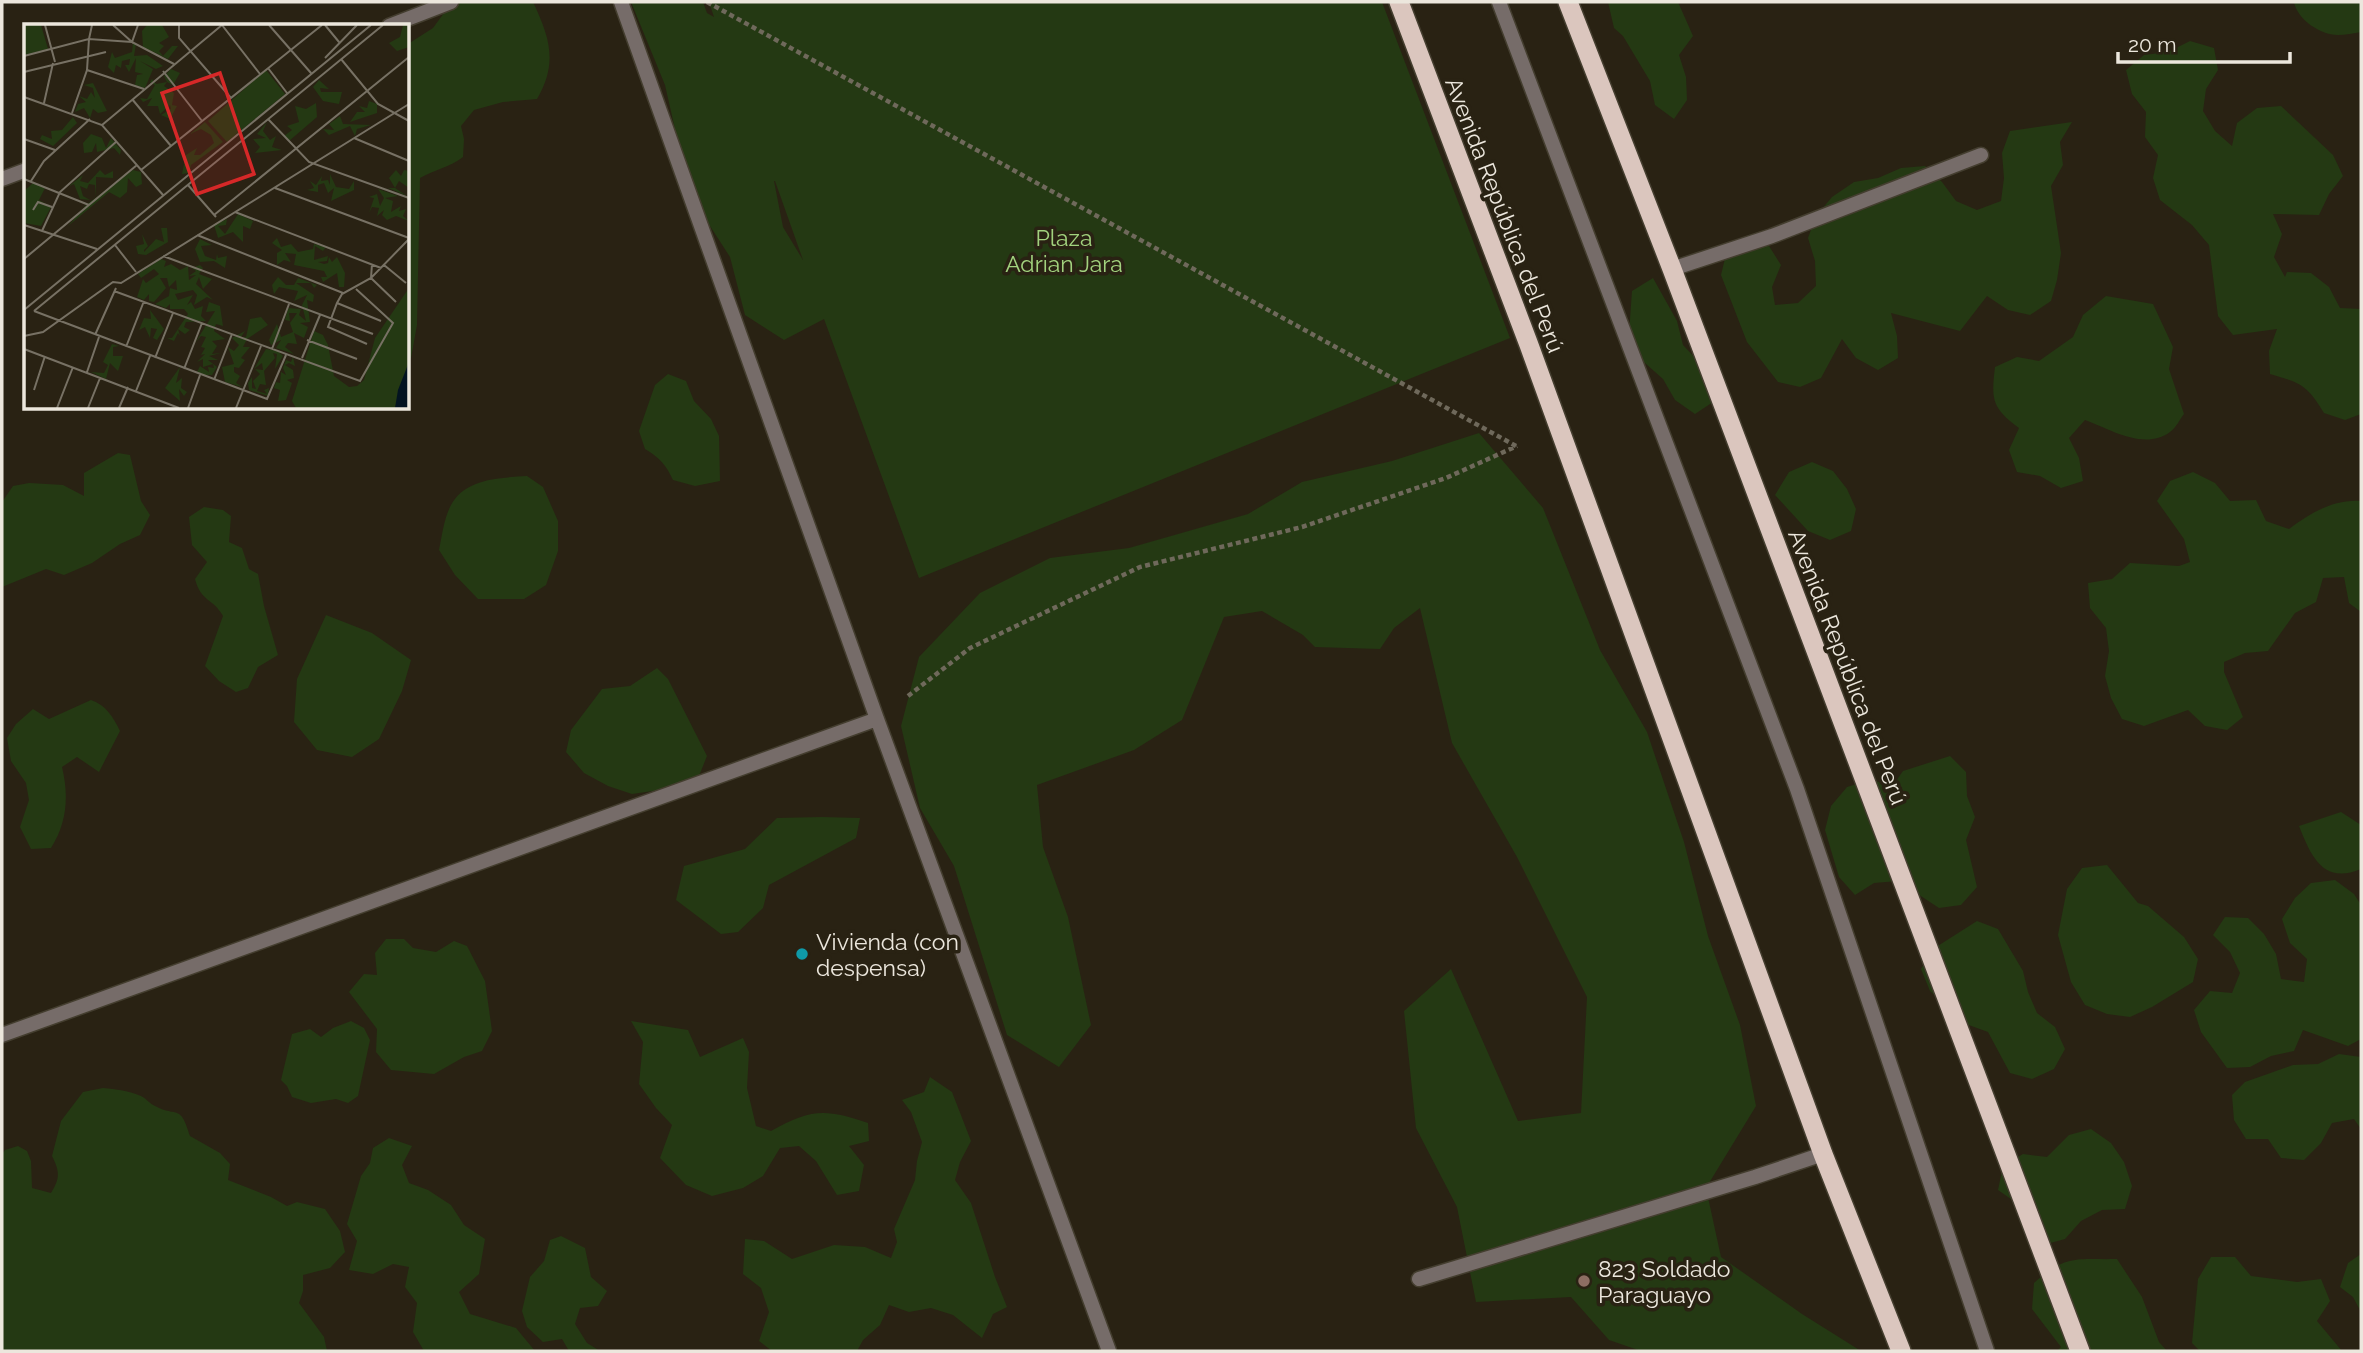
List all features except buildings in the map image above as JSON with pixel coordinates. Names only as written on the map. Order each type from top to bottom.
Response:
[{"type":"highway","name":"Avenida República del Perú","points":[[1399,2],[1823,1154],[1901,1351]]},
{"type":"highway","name":"Avenida República del Perú","points":[[1568,2],[1672,269],[2080,1351]]},
{"type":"street","points":[[394,24],[451,2]]},
{"type":"street","points":[[621,2],[877,719],[1109,1351]]},
{"type":"street","points":[[1499,2],[1797,789],[1987,1351]]},
{"type":"street","points":[[1672,269],[1772,236],[1981,155]]},
{"type":"street","points":[[2,179],[24,171]]},
{"type":"street","points":[[2,1035],[877,719]]},
{"type":"street","points":[[1419,1279],[1823,1154]]},
{"type":"path","points":[[707,2],[1516,446]]},
{"type":"path","points":[[877,719],[970,648],[1140,567],[1302,527],[1446,478],[1558,428]]},
{"type":"green space","points":[[452,2],[533,2],[544,27],[549,62],[548,74],[537,99],[503,102],[474,110],[461,126],[464,139],[463,157],[420,178],[417,325],[410,358],[410,43],[433,28]]},
{"type":"green space","name":"Plaza Adrian Jara","points":[[631,2],[703,2],[707,13],[714,17],[709,2],[1382,2],[1510,338],[919,578],[824,319],[784,340],[745,315],[730,257],[690,195],[665,85]],"holes":[[[775,181],[803,260],[783,227]]]},
{"type":"green space","points":[[1608,2],[1678,2],[1693,36],[1679,55],[1686,77],[1687,100],[1674,119],[1655,105],[1650,81],[1623,36],[1614,28]]},
{"type":"green space","points":[[2294,2],[2361,2],[2361,32],[2338,35],[2317,29],[2304,20]]},
{"type":"green space","points":[[2190,41],[2214,48],[2218,70],[2206,89],[2203,111],[2215,131],[2232,146],[2237,123],[2257,108],[2281,106],[2333,155],[2343,176],[2329,194],[2319,215],[2273,214],[2282,234],[2274,257],[2285,277],[2287,272],[2311,273],[2329,287],[2340,308],[2361,309],[2361,414],[2345,420],[2324,413],[2313,396],[2302,386],[2270,374],[2269,351],[2277,329],[2233,335],[2218,316],[2209,245],[2192,225],[2160,200],[2153,178],[2158,155],[2145,137],[2146,112],[2132,94],[2126,70],[2144,55],[2168,52]]},
{"type":"green space","points":[[2072,122],[2060,142],[2063,165],[2051,186],[2061,253],[2051,301],[2030,315],[2008,310],[1987,296],[1960,331],[1891,313],[1897,336],[1898,358],[1878,370],[1856,358],[1842,339],[1821,378],[1800,387],[1778,382],[1747,342],[1721,275],[1727,250],[1747,236],[1769,246],[1781,265],[1772,287],[1775,305],[1798,303],[1816,286],[1815,261],[1808,238],[1816,216],[1832,197],[1854,182],[1878,178],[1901,168],[1925,166],[1942,182],[1956,201],[1977,210],[2001,201],[2004,178],[2002,153],[2010,131]]},
{"type":"green space","points":[[1653,278],[1677,321],[1683,345],[1715,379],[1713,402],[1695,414],[1675,400],[1663,379],[1628,348],[1632,291]]},
{"type":"green space","points":[[2106,296],[2153,304],[2173,347],[2169,369],[2184,414],[2170,432],[2149,439],[2116,433],[2085,420],[2069,438],[2079,458],[2083,481],[2061,488],[2040,476],[2017,472],[2009,450],[2019,428],[2003,415],[1995,402],[1995,367],[2017,357],[2039,361],[2073,337],[2083,315]]},
{"type":"green space","points":[[668,374],[686,381],[694,401],[711,419],[719,436],[720,481],[695,486],[673,480],[662,462],[645,449],[639,431],[655,385]]},
{"type":"green space","points":[[1479,433],[1543,508],[1600,650],[1647,732],[1684,842],[1708,936],[1740,1025],[1756,1106],[1706,1188],[1721,1257],[1802,1314],[1861,1351],[1641,1351],[1609,1340],[1571,1297],[1476,1302],[1457,1207],[1416,1128],[1404,1011],[1451,969],[1518,1121],[1581,1113],[1587,997],[1517,857],[1452,743],[1420,608],[1394,628],[1380,649],[1315,647],[1303,635],[1262,611],[1224,617],[1182,720],[1134,750],[1037,785],[1043,847],[1068,917],[1091,1025],[1059,1067],[1007,1035],[954,866],[920,808],[901,726],[919,657],[980,593],[1050,558],[1129,548],[1248,514],[1302,482],[1392,461]]},
{"type":"green space","points":[[118,453],[130,455],[141,501],[150,515],[140,535],[120,544],[92,563],[64,575],[46,569],[2,587],[2,502],[13,486],[29,483],[63,485],[84,496],[84,473]]},
{"type":"green space","points":[[1812,462],[1833,471],[1847,489],[1856,509],[1851,531],[1830,540],[1808,531],[1775,495],[1789,472]]},
{"type":"green space","points":[[2193,472],[2215,483],[2230,501],[2256,500],[2266,521],[2289,529],[2323,508],[2341,502],[2361,501],[2361,612],[2349,603],[2344,577],[2323,578],[2316,602],[2295,613],[2268,651],[2245,653],[2224,662],[2224,672],[2243,717],[2227,730],[2205,726],[2188,710],[2144,726],[2122,719],[2111,698],[2105,676],[2109,651],[2106,628],[2090,608],[2088,583],[2112,579],[2130,563],[2179,566],[2190,562],[2184,539],[2157,501],[2170,481]]},
{"type":"green space","points":[[527,476],[543,487],[558,521],[558,551],[546,585],[524,599],[478,599],[455,575],[439,550],[448,512],[456,497],[473,485],[494,479]]},
{"type":"green space","points":[[204,507],[223,510],[231,516],[229,542],[242,548],[249,569],[258,574],[278,655],[258,667],[248,688],[236,692],[219,681],[205,666],[223,616],[200,592],[195,579],[207,562],[192,545],[189,517]]},
{"type":"green space","points":[[326,615],[372,633],[411,660],[402,691],[379,739],[352,757],[317,750],[294,722],[297,679]]},
{"type":"green space","points":[[657,668],[668,679],[707,756],[697,781],[632,794],[608,786],[584,773],[566,752],[571,730],[602,689],[630,686]]},
{"type":"green space","points":[[91,700],[108,712],[120,731],[99,772],[77,757],[62,767],[66,799],[60,829],[51,848],[31,849],[20,827],[29,800],[26,783],[11,761],[7,738],[16,724],[33,709],[49,719]]},
{"type":"green space","points":[[1950,756],[1966,772],[1967,796],[1975,817],[1966,840],[1977,887],[1961,905],[1939,908],[1898,881],[1874,883],[1855,895],[1839,877],[1825,830],[1831,806],[1847,787],[1870,780],[1893,785],[1903,771]]},
{"type":"green space","points":[[2341,812],[2361,825],[2361,869],[2348,873],[2337,873],[2320,865],[2308,848],[2299,826]]},
{"type":"green space","points":[[777,818],[860,818],[856,838],[769,885],[763,908],[738,932],[721,934],[676,900],[684,866],[745,849]]},
{"type":"green space","points":[[2107,865],[2138,903],[2148,906],[2184,937],[2198,959],[2193,982],[2130,1017],[2107,1014],[2085,1005],[2071,982],[2058,935],[2067,889],[2082,868]]},
{"type":"green space","points":[[2335,880],[2354,894],[2361,905],[2361,1039],[2348,1046],[2303,1030],[2294,1051],[2271,1056],[2250,1067],[2227,1068],[2201,1032],[2194,1010],[2210,991],[2232,993],[2240,973],[2230,952],[2213,935],[2225,917],[2248,918],[2264,934],[2276,954],[2281,979],[2304,982],[2307,959],[2290,943],[2282,919],[2295,898],[2311,883]]},
{"type":"green space","points":[[1977,921],[1998,929],[2023,971],[2037,1013],[2055,1027],[2065,1049],[2054,1069],[2032,1079],[2010,1073],[1988,1032],[1966,1024],[1930,991],[1921,969],[1933,949]]},
{"type":"green space","points":[[386,939],[404,939],[413,948],[436,952],[454,941],[467,946],[485,981],[492,1031],[482,1051],[464,1057],[434,1074],[391,1070],[376,1052],[377,1029],[349,992],[364,974],[377,975],[375,953]]},
{"type":"green space","points":[[351,1021],[364,1028],[370,1040],[358,1096],[348,1103],[336,1099],[311,1103],[292,1097],[281,1080],[292,1034],[310,1029],[321,1037],[333,1028]]},
{"type":"green space","points":[[631,1021],[688,1030],[700,1057],[743,1038],[749,1052],[747,1088],[756,1126],[771,1131],[797,1118],[818,1113],[840,1115],[868,1123],[869,1141],[849,1146],[864,1165],[859,1191],[837,1195],[816,1161],[799,1146],[780,1148],[763,1176],[743,1188],[712,1196],[686,1185],[660,1158],[672,1125],[639,1084],[643,1042]]},
{"type":"green space","points":[[2339,1054],[2361,1057],[2361,1129],[2354,1119],[2332,1123],[2321,1143],[2304,1160],[2281,1158],[2268,1139],[2246,1139],[2234,1120],[2232,1095],[2245,1082],[2293,1065],[2318,1064]]},
{"type":"green space","points":[[930,1077],[952,1092],[971,1141],[960,1162],[955,1180],[971,1203],[1007,1307],[993,1314],[982,1338],[953,1315],[931,1308],[909,1312],[889,1305],[880,1325],[863,1340],[857,1351],[772,1351],[759,1341],[769,1312],[761,1288],[743,1274],[745,1239],[764,1241],[792,1259],[834,1245],[865,1247],[891,1258],[897,1242],[894,1229],[915,1180],[922,1142],[911,1112],[902,1100],[924,1092]]},
{"type":"green space","points":[[103,1088],[136,1094],[155,1106],[181,1115],[190,1136],[220,1153],[230,1164],[228,1180],[287,1206],[297,1202],[325,1209],[340,1231],[345,1252],[330,1268],[303,1275],[303,1291],[299,1303],[324,1337],[327,1351],[2,1351],[2,1154],[5,1150],[18,1146],[27,1151],[31,1161],[32,1188],[51,1193],[58,1171],[52,1156],[61,1121],[83,1092]]},
{"type":"green space","points":[[2091,1129],[2111,1143],[2124,1162],[2132,1186],[2125,1209],[2102,1210],[2081,1221],[2065,1239],[2043,1245],[2018,1204],[1998,1190],[2003,1166],[2023,1154],[2047,1157],[2069,1135]]},
{"type":"green space","points":[[389,1138],[412,1146],[402,1165],[409,1183],[428,1190],[451,1205],[464,1225],[485,1239],[479,1274],[459,1292],[470,1314],[516,1328],[535,1351],[424,1351],[413,1332],[417,1303],[405,1287],[409,1267],[393,1264],[373,1274],[349,1270],[357,1241],[347,1224],[361,1176],[370,1163],[373,1148]]},
{"type":"green space","points":[[561,1236],[585,1248],[591,1277],[607,1291],[598,1306],[580,1308],[575,1324],[587,1343],[600,1351],[569,1351],[562,1339],[543,1342],[527,1327],[522,1311],[530,1277],[544,1261],[550,1240]]},
{"type":"green space","points":[[2361,1254],[2361,1312],[2353,1297],[2340,1287],[2348,1263]]},
{"type":"green space","points":[[2211,1257],[2235,1257],[2251,1276],[2297,1282],[2321,1279],[2330,1301],[2317,1321],[2342,1351],[2200,1351],[2192,1343],[2198,1279]]},
{"type":"green space","points":[[2117,1259],[2142,1297],[2159,1342],[2167,1351],[2057,1351],[2061,1347],[2032,1309],[2034,1283],[2055,1267],[2072,1260]]},
{"type":"place","name":"Vivienda (con despensa)","points":[[802,954]]},
{"type":"place","name":"823 Soldado Paraguayo","points":[[1584,1281]]}]
